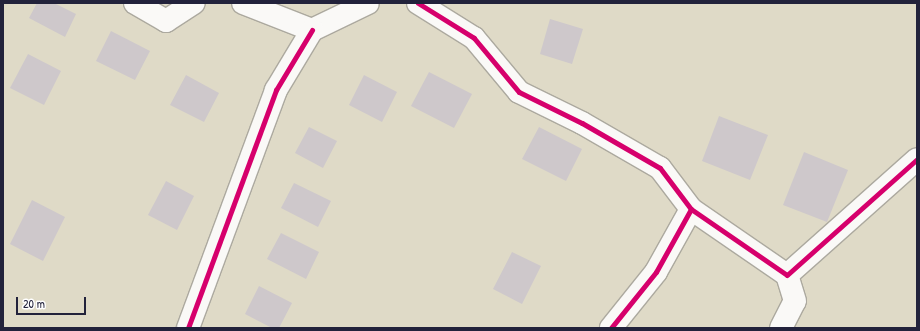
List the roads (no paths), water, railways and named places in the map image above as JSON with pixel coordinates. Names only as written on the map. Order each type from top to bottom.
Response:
[{"type":"street","points":[[135,3],[166,21],[192,3]]},
{"type":"street","points":[[242,3],[312,30]]},
{"type":"street","points":[[188,328],[276,90],[312,30],[368,3]]},
{"type":"street","points":[[418,3],[474,38],[519,92],[582,123],[660,168],[690,209],[788,275],[795,301],[781,328]]},
{"type":"street","points":[[788,275],[917,158]]},
{"type":"street","points":[[611,328],[656,272],[690,209]]}]
